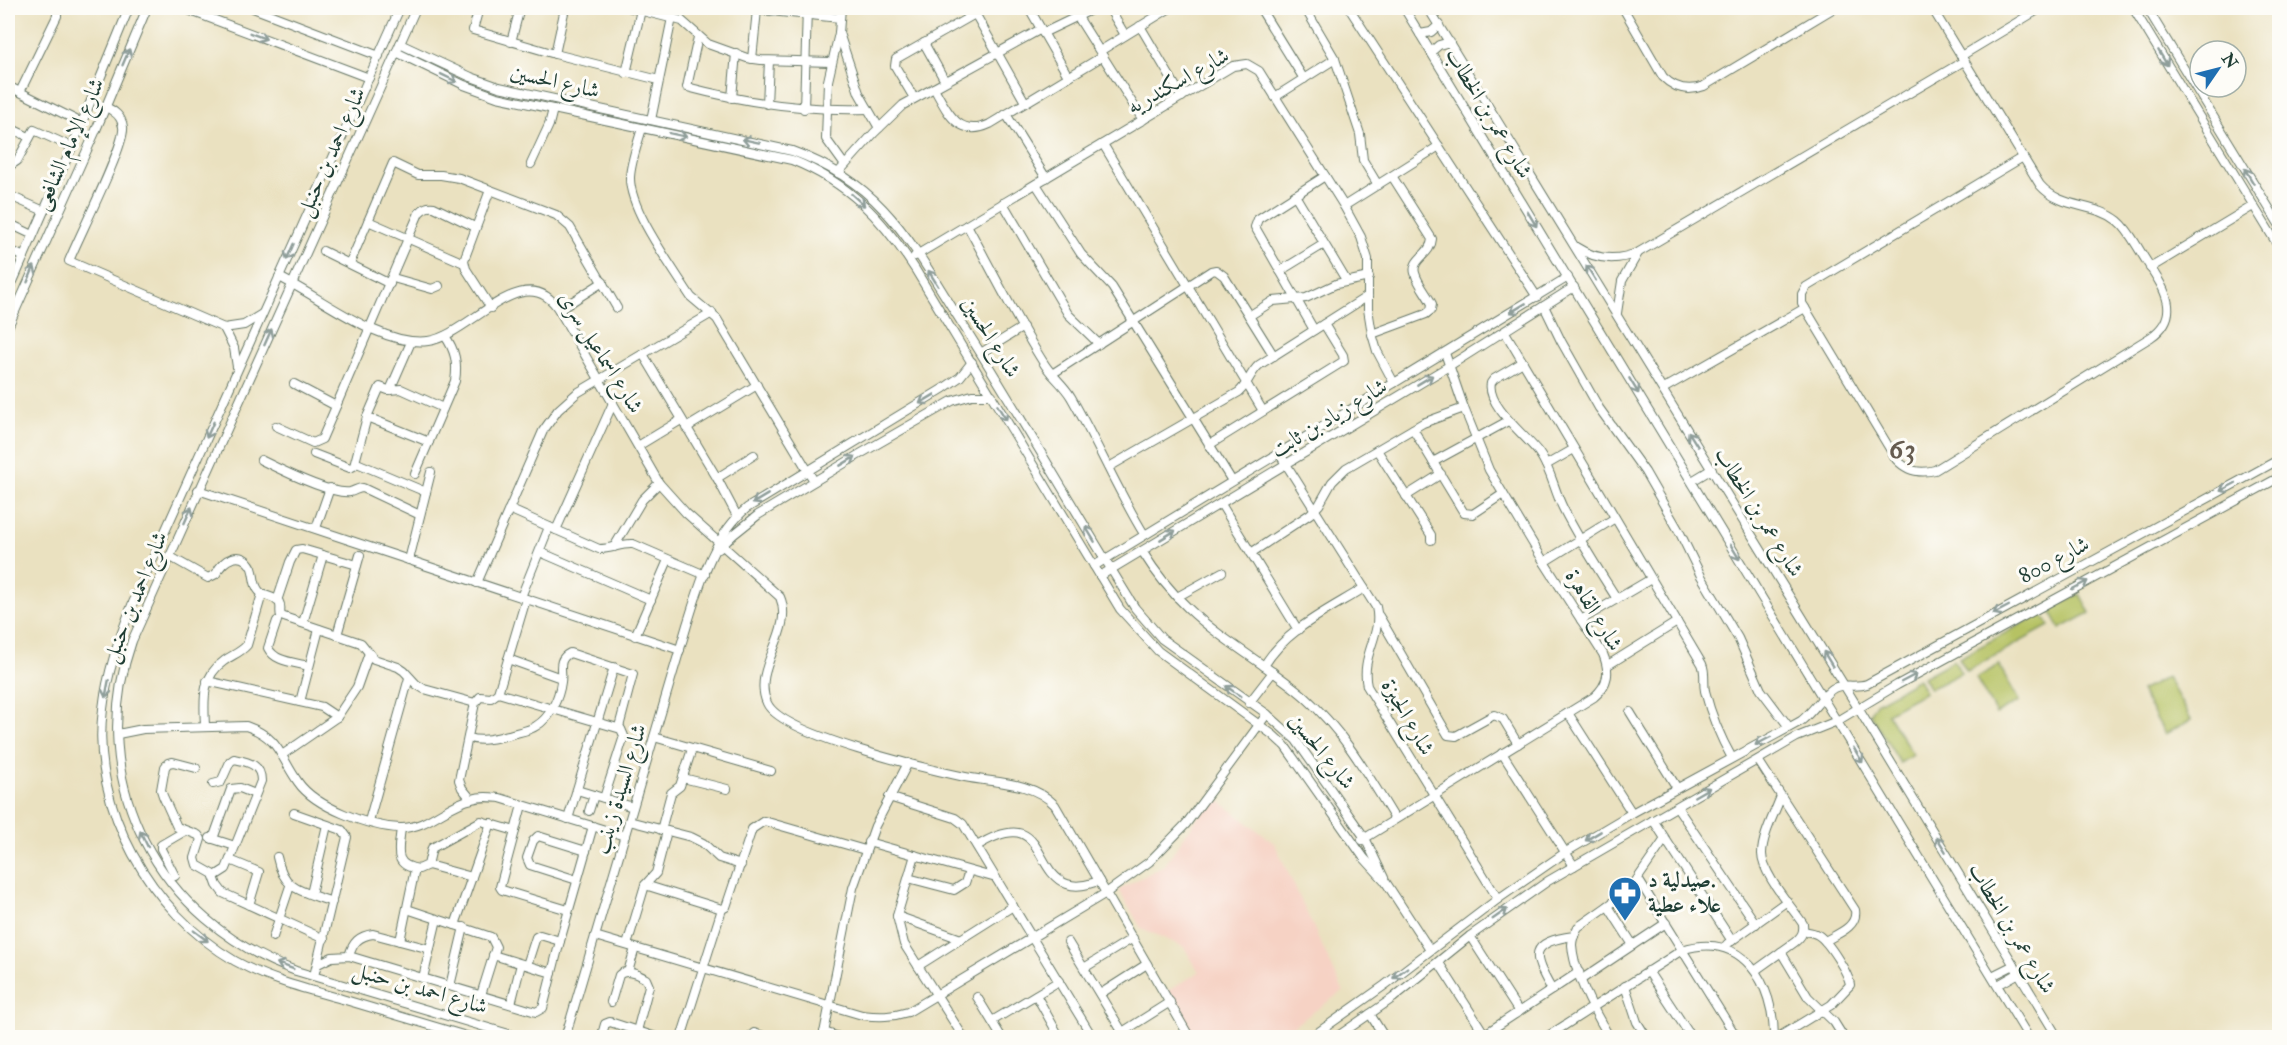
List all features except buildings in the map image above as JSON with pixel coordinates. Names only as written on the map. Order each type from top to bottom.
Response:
[{"type":"street","points":[[20,92],[57,16],[57,10],[54,8]]},
{"type":"street","name":"شارع الإمام الشافعى","points":[[8,293],[72,147],[128,8]]},
{"type":"street","name":"شارع الإمام الشافعى","points":[[8,327],[147,8]]},
{"type":"street","points":[[183,8],[369,78]]},
{"type":"street","points":[[254,8],[379,56]]},
{"type":"street","name":"شارع احمد بن حنبل","points":[[400,8],[132,605],[116,647],[103,710],[102,751],[115,813],[147,878],[180,918],[235,961],[276,980],[473,1038]]},
{"type":"street","name":"شارع احمد بن حنبل","points":[[417,8],[143,616],[125,662],[120,687],[118,734],[123,779],[136,822],[157,863],[192,907],[219,931],[248,950],[280,965],[522,1038]]},
{"type":"street","points":[[479,8],[473,30],[658,80]]},
{"type":"street","points":[[511,42],[520,8]]},
{"type":"street","points":[[555,54],[565,8]]},
{"type":"street","points":[[631,8],[673,11],[708,8]]},
{"type":"street","points":[[741,8],[807,11],[840,18]]},
{"type":"street","points":[[841,8],[839,33],[831,62],[826,139],[844,164]]},
{"type":"street","points":[[1029,8],[1068,76]]},
{"type":"street","points":[[838,173],[879,128],[914,98],[996,53],[1095,8]]},
{"type":"street","points":[[1109,8],[1125,35]]},
{"type":"street","points":[[934,88],[955,121],[968,128],[983,127],[1068,76],[1125,35],[1168,8]]},
{"type":"street","points":[[1260,8],[1304,79]]},
{"type":"street","points":[[1305,8],[1335,59],[1360,134],[1364,160],[1377,185]]},
{"type":"street","points":[[1349,8],[1537,297]]},
{"type":"street","name":"شارع عمر بن الخطاب","points":[[1404,8],[2029,1038]]},
{"type":"street","name":"شارع عمر بن الخطاب","points":[[1428,8],[1845,686],[2058,1038]]},
{"type":"street","points":[[1623,8],[1663,77],[1686,90],[1704,86],[1834,8]]},
{"type":"street","points":[[1932,8],[1962,58],[2023,157],[2040,185],[2051,196],[2064,203],[2107,215],[2118,221],[2127,230],[2166,293],[2168,301],[2167,318],[2158,332],[1944,464],[1927,472],[1910,470],[1896,459],[1801,298],[1806,287],[2023,157]]},
{"type":"street","points":[[1575,247],[1603,258],[1623,258],[1638,252],[1962,58],[2041,8]]},
{"type":"street","points":[[2133,8],[2280,249]]},
{"type":"street","points":[[2148,8],[2280,226]]},
{"type":"street","points":[[2154,18],[2155,8]]},
{"type":"street","points":[[626,72],[641,10]]},
{"type":"street","points":[[753,59],[757,10]]},
{"type":"street","points":[[673,11],[708,44],[753,59],[831,62]]},
{"type":"street","points":[[651,120],[673,11]]},
{"type":"street","points":[[804,109],[807,11]]},
{"type":"street","points":[[914,98],[894,63],[899,56],[924,43],[973,11],[1025,102]]},
{"type":"street","points":[[1078,17],[1143,120]]},
{"type":"street","points":[[1420,34],[1431,32],[1439,25]]},
{"type":"street","points":[[1140,26],[1182,97]]},
{"type":"street","points":[[839,33],[859,93],[879,128]]},
{"type":"street","points":[[698,37],[687,87],[732,98],[804,109],[868,109]]},
{"type":"street","points":[[1431,52],[1439,45],[1450,42]]},
{"type":"street","points":[[924,43],[945,81]]},
{"type":"street","name":"شارع الحسين","points":[[398,48],[509,90],[651,120],[810,158],[838,173],[864,191],[881,207],[918,254],[981,353],[1135,608],[1162,639],[1267,714],[1296,741],[1365,838],[1385,881]]},
{"type":"street","name":"شارع الحسين","points":[[398,48],[464,85],[508,100],[642,128],[772,150],[844,187],[886,228],[909,259],[1120,609],[1158,651],[1273,735],[1296,759],[1355,845],[1385,881],[1430,950]]},
{"type":"street","points":[[732,98],[736,53]]},
{"type":"street","points":[[1275,97],[1335,59]]},
{"type":"street","points":[[767,104],[769,61]]},
{"type":"street","name":"شارع اسكندريه","points":[[909,259],[1240,64],[1253,67],[1259,71],[1344,206],[1365,248],[1372,334],[1377,351],[1394,383]]},
{"type":"street","points":[[8,86],[82,123]]},
{"type":"street","points":[[508,100],[509,90]]},
{"type":"street","points":[[105,107],[119,116],[124,128],[117,153],[69,261],[224,328],[244,325],[262,314]]},
{"type":"street","points":[[531,164],[549,125],[553,109]]},
{"type":"street","points":[[1006,114],[1046,178]]},
{"type":"street","points":[[8,127],[29,137]]},
{"type":"street","points":[[642,128],[630,176],[632,195],[639,212],[691,297],[712,313],[814,481]]},
{"type":"street","points":[[8,167],[17,161],[32,131],[36,130],[72,147]]},
{"type":"street","points":[[1103,144],[1263,411]]},
{"type":"street","points":[[1344,206],[1439,146]]},
{"type":"street","points":[[8,156],[17,161]]},
{"type":"street","points":[[350,263],[393,163],[418,175],[450,176],[547,211],[564,220],[617,308]]},
{"type":"street","points":[[1314,330],[1256,231],[1255,223],[1325,176]]},
{"type":"street","points":[[1372,334],[1426,314],[1431,310],[1432,304],[1414,267],[1428,251],[1432,239],[1392,176]]},
{"type":"street","points":[[1036,184],[1081,254],[1112,287],[1232,481]]},
{"type":"street","points":[[490,190],[464,263],[491,308]]},
{"type":"street","points":[[8,195],[44,211]]},
{"type":"street","points":[[1295,195],[1346,280]]},
{"type":"street","points":[[1003,203],[1068,314],[1099,344]]},
{"type":"street","points":[[276,426],[311,442],[318,442],[322,439],[419,213],[428,206],[475,227]]},
{"type":"street","points":[[2150,268],[2253,206]]},
{"type":"street","points":[[368,221],[464,263]]},
{"type":"street","points":[[8,223],[33,235]]},
{"type":"street","points":[[39,223],[51,228]]},
{"type":"street","points":[[967,225],[1001,291],[1052,374],[1069,394],[1109,467],[1121,496],[1144,534]]},
{"type":"street","points":[[1280,272],[1324,244]]},
{"type":"street","points":[[8,249],[24,257]]},
{"type":"street","points":[[323,251],[391,281],[432,289],[439,286]]},
{"type":"street","points":[[1617,314],[1622,281],[1638,252]]},
{"type":"street","points":[[1052,374],[1211,271],[1221,272],[1274,356]]},
{"type":"street","name":"شارع اسماعيل سرى","points":[[279,277],[330,308],[371,328],[411,342],[429,341],[445,336],[517,292],[526,290],[545,295],[559,310],[659,483],[686,513],[774,591],[783,605],[783,621],[764,679],[763,692],[767,704],[775,715],[828,740],[908,763]]},
{"type":"street","points":[[1249,316],[1273,301],[1306,298],[1346,280],[1369,277]]},
{"type":"street","name":"شارع زياد بن ثابت","points":[[1094,566],[1568,277]]},
{"type":"street","points":[[559,310],[603,282]]},
{"type":"street","name":"شارع زياد بن ثابت","points":[[1100,576],[1505,332],[1574,287]]},
{"type":"street","points":[[1109,467],[1239,392],[1253,370],[1368,296]]},
{"type":"street","points":[[1544,306],[1599,408],[1618,438],[1645,472],[1701,576],[1738,638],[1761,690],[1803,734]]},
{"type":"street","points":[[1663,389],[1805,308]]},
{"type":"street","points":[[477,583],[543,431],[565,404],[599,379],[712,313]]},
{"type":"street","points":[[1209,445],[1344,361],[1343,355],[1324,324]]},
{"type":"street","points":[[981,353],[1023,327]]},
{"type":"street","points":[[224,328],[234,348],[238,369]]},
{"type":"street","points":[[1505,332],[1704,668],[1704,687],[1708,703],[1718,731],[1732,758]]},
{"type":"street","points":[[415,474],[455,381],[456,356],[445,336]]},
{"type":"street","points":[[390,390],[411,342]]},
{"type":"street","name":"شارع القاهرة","points":[[1355,845],[1568,713],[1601,691],[1606,683],[1608,665],[1489,470],[1445,353]]},
{"type":"street","points":[[643,354],[737,516]]},
{"type":"street","name":"شارع السيدة زينب","points":[[565,1038],[680,650],[705,575],[720,544],[737,516],[944,388],[960,377],[972,362]]},
{"type":"street","points":[[1523,362],[1491,383],[1491,392],[1508,421],[1539,452],[1561,504],[1580,540],[1617,599]]},
{"type":"street","points":[[294,384],[336,406]]},
{"type":"street","points":[[638,446],[757,385]]},
{"type":"street","points":[[314,454],[350,468],[357,463],[367,417],[380,387],[390,390],[401,388],[443,408]]},
{"type":"street","name":"شارع السيدة زينب","points":[[720,544],[758,515],[952,401],[972,395],[992,395]]},
{"type":"street","points":[[471,799],[462,789],[459,780],[475,703],[480,697],[491,698],[498,693],[524,598],[540,552],[613,403]]},
{"type":"street","points":[[1251,553],[1315,510],[1341,473],[1433,418],[1464,408]]},
{"type":"street","points":[[367,417],[429,442]]},
{"type":"street","points":[[1433,462],[1508,421]]},
{"type":"street","points":[[1413,429],[1462,510],[1469,515],[1503,494]]},
{"type":"street","points":[[1546,465],[1574,449]]},
{"type":"street","points":[[1377,450],[1431,535],[1431,540]]},
{"type":"street","points":[[1279,453],[1364,588],[1448,735],[1456,736],[1494,715],[1503,719],[1518,744]]},
{"type":"street","points":[[717,478],[754,455]]},
{"type":"street","name":"شارع 800","points":[[1310,1038],[1385,985],[1498,899],[1566,852],[1632,813],[1793,725],[1813,711],[1831,690],[1867,684],[2280,459]]},
{"type":"street","points":[[261,460],[304,480],[330,488],[346,492],[363,488],[420,515]]},
{"type":"street","points":[[357,463],[426,492]]},
{"type":"street","points":[[2265,466],[2276,479]]},
{"type":"street","points":[[1692,481],[1712,469]]},
{"type":"street","points":[[409,560],[431,472]]},
{"type":"street","points":[[1406,496],[1440,474]]},
{"type":"street","name":"شارع 800","points":[[1335,1038],[1439,963],[1470,936],[1548,881],[1803,734],[1837,721],[1907,679],[2276,479]]},
{"type":"street","points":[[614,548],[642,500],[659,483]]},
{"type":"street","points":[[316,528],[330,488]]},
{"type":"street","points":[[198,490],[680,650]]},
{"type":"street","points":[[1221,504],[1298,630]]},
{"type":"street","points":[[509,509],[599,549],[633,544],[705,575]]},
{"type":"street","points":[[1544,562],[1616,518]]},
{"type":"street","points":[[357,565],[302,549],[294,552],[278,601],[281,616],[361,643],[378,660],[398,667],[424,689],[475,703]]},
{"type":"street","points":[[1142,551],[1177,597],[1202,621],[1306,698],[1333,725],[1359,760],[1395,819]]},
{"type":"street","points":[[540,552],[651,600]]},
{"type":"street","points":[[303,623],[323,555]]},
{"type":"street","points":[[337,635],[360,555]]},
{"type":"street","points":[[169,556],[208,578],[216,574],[220,565],[225,561],[237,558],[243,560],[252,569],[256,587],[262,594],[278,601]]},
{"type":"street","points":[[635,636],[668,560]]},
{"type":"street","points":[[1177,597],[1222,572]]},
{"type":"street","points":[[1581,620],[1651,579]]},
{"type":"street","points":[[1264,666],[1281,643],[1364,588]]},
{"type":"street","points":[[205,726],[204,692],[207,681],[217,667],[247,645],[262,594]]},
{"type":"street","points":[[132,605],[143,616]]},
{"type":"street","name":"شارع الجيزة","points":[[1377,614],[1377,627],[1364,666],[1367,686],[1498,899]]},
{"type":"street","points":[[277,621],[268,648],[270,652],[276,658],[308,666]]},
{"type":"street","points":[[1608,665],[1677,622]]},
{"type":"street","points":[[300,702],[319,628]]},
{"type":"street","points":[[282,755],[338,717],[357,687],[369,653]]},
{"type":"street","points":[[468,738],[485,741],[531,729],[545,719],[552,709],[561,678],[560,667],[564,656],[570,653],[631,673],[634,677],[619,727]]},
{"type":"street","points":[[508,658],[561,678]]},
{"type":"street","points":[[568,819],[614,667]]},
{"type":"street","points":[[1249,703],[1273,672]]},
{"type":"street","points":[[369,822],[409,678]]},
{"type":"street","points":[[207,681],[322,707],[338,717]]},
{"type":"street","points":[[498,693],[619,727],[624,736],[604,798]]},
{"type":"street","points":[[118,712],[125,725],[137,729]]},
{"type":"street","points":[[1630,712],[1677,788]]},
{"type":"street","points":[[1568,713],[1632,813]]},
{"type":"street","points":[[595,936],[830,1006],[878,1017],[908,1012],[1106,893],[1149,862],[1186,824],[1267,714]]},
{"type":"street","points":[[118,734],[137,729],[205,726],[246,726],[261,731],[273,741],[297,781],[309,795],[344,814],[369,822],[401,828],[418,825],[471,799],[493,797],[625,836]]},
{"type":"street","points":[[654,737],[771,771]]},
{"type":"street","points":[[628,972],[631,947],[645,885],[656,873],[671,793],[680,786],[692,748]]},
{"type":"street","points":[[1502,753],[1574,866]]},
{"type":"street","points":[[213,784],[221,782],[230,762],[235,759],[252,763],[260,771],[261,781],[230,860],[223,873],[215,876]]},
{"type":"street","points":[[1758,760],[1855,910],[1856,916],[1851,926],[1825,941]]},
{"type":"street","points":[[196,768],[171,762],[165,767],[162,783],[163,796],[176,825],[178,829],[235,846]]},
{"type":"street","points":[[842,1038],[824,1035],[853,888],[867,846],[889,797],[908,763],[963,776],[999,781],[1039,793],[1055,804],[1190,1038]]},
{"type":"street","points":[[683,778],[727,789]]},
{"type":"street","points":[[213,839],[231,789],[240,788],[255,794]]},
{"type":"street","points":[[577,790],[633,807]]},
{"type":"street","points":[[589,811],[594,795]]},
{"type":"street","points":[[1756,970],[1801,937],[1803,931],[1803,924],[1767,870],[1762,858],[1764,845],[1781,796]]},
{"type":"street","points":[[889,797],[959,820],[1093,1038]]},
{"type":"street","points":[[522,805],[499,884],[501,889],[568,909]]},
{"type":"street","points":[[1677,807],[1756,924]]},
{"type":"street","points":[[294,813],[342,830],[347,837],[314,976]]},
{"type":"street","points":[[681,1038],[722,909],[728,905],[753,829],[764,820],[867,846],[915,855],[996,878]]},
{"type":"street","points":[[1653,820],[1732,941]]},
{"type":"street","points":[[629,821],[697,840],[719,858],[741,865]]},
{"type":"street","points":[[428,865],[429,852],[434,846],[476,822],[490,823],[514,831]]},
{"type":"street","points":[[450,986],[460,926],[472,878],[490,823]]},
{"type":"street","points":[[311,894],[327,825]]},
{"type":"street","points":[[318,964],[332,957],[349,956],[536,1012],[540,1011],[543,1008],[568,909],[593,826]]},
{"type":"street","points":[[401,828],[399,858],[404,865],[415,869],[422,869],[428,865]]},
{"type":"street","points":[[175,876],[161,845],[185,831]]},
{"type":"street","points":[[977,846],[999,835],[1014,833],[1022,835],[1035,843],[1052,873],[1065,884],[1083,886],[1099,881]]},
{"type":"street","points":[[198,835],[201,840],[195,861],[199,867],[215,876],[217,885],[223,893],[324,939]]},
{"type":"street","points":[[577,880],[530,865],[527,858],[533,841],[538,836],[586,851]]},
{"type":"street","points":[[1610,1038],[1580,975],[1572,945],[1574,936],[1578,927],[1629,891],[1665,839]]},
{"type":"street","points":[[915,855],[897,916],[904,944],[964,1038]]},
{"type":"street","points":[[277,857],[283,878],[290,886],[332,902]]},
{"type":"street","points":[[230,860],[259,872],[249,905]]},
{"type":"street","points":[[428,865],[472,878]]},
{"type":"street","points":[[400,941],[415,869]]},
{"type":"street","points":[[908,878],[954,890],[965,883],[969,871]]},
{"type":"street","points":[[1638,879],[1737,1038]]},
{"type":"street","points":[[645,885],[722,909]]},
{"type":"street","points":[[273,937],[290,886]]},
{"type":"street","points":[[1722,948],[1787,901]]},
{"type":"street","points":[[918,966],[1013,906]]},
{"type":"street","points":[[1608,906],[1633,945]]},
{"type":"street","points":[[180,918],[192,907]]},
{"type":"street","points":[[407,909],[491,937],[496,947],[481,995]]},
{"type":"street","points":[[897,916],[961,939]]},
{"type":"street","points":[[423,978],[437,919]]},
{"type":"street","points":[[1439,963],[1486,1036],[1552,990],[1633,945],[1666,923]]},
{"type":"street","points":[[1545,1038],[1682,950],[1694,946],[1722,948],[1745,959],[1756,970],[1770,1002],[1776,1038],[1821,1012],[1840,998],[1850,986],[1848,977],[1825,941],[1811,932],[1803,931]]},
{"type":"street","points":[[349,956],[351,947],[357,940],[364,935],[373,934],[430,949]]},
{"type":"street","points":[[511,1004],[536,937],[540,935],[560,940]]},
{"type":"street","points":[[1470,936],[1519,1012]]},
{"type":"street","points":[[1552,990],[1539,967],[1540,950],[1546,941],[1574,936]]},
{"type":"street","points":[[1084,968],[1133,938]]},
{"type":"street","points":[[1068,942],[1124,1034]]},
{"type":"street","points":[[1781,952],[1808,997],[1821,1012],[1834,1022],[1844,1038]]},
{"type":"street","points":[[493,956],[552,973]]},
{"type":"street","points":[[1100,994],[1147,964]]},
{"type":"street","points":[[1992,976],[2014,965]]},
{"type":"street","points":[[611,1002],[619,975],[624,971],[644,978],[649,984],[637,1031]]},
{"type":"street","points":[[1648,971],[1692,1038]]},
{"type":"street","points":[[1998,985],[2019,974]]},
{"type":"street","points":[[992,1021],[1059,981]]},
{"type":"street","points":[[1625,986],[1633,1013],[1647,1038]]},
{"type":"street","points":[[1036,995],[1060,1038]]},
{"type":"street","points":[[977,997],[1002,1038]]},
{"type":"street","points":[[1113,1038],[1124,1034],[1170,1002]]},
{"type":"street","points":[[1370,1014],[1385,1038]]},
{"type":"street","points":[[601,1038],[605,1024],[608,1022],[659,1038]]},
{"type":"street","points":[[748,1038],[754,1033],[770,1038]]},
{"type":"shaded area","points":[[1213,796],[1275,844],[1343,991],[1278,1037],[1193,1037],[1166,992],[1199,972],[1184,947],[1141,928],[1119,890],[1164,865]]},
{"type":"green space","points":[[2080,594],[2090,613],[2060,629],[2050,609]]},
{"type":"green space","points":[[2042,613],[2049,626],[1967,671],[1959,658]]},
{"type":"green space","points":[[1954,660],[1961,673],[1930,689],[1923,677]]},
{"type":"green space","points":[[1999,665],[2019,701],[1996,714],[1976,678]]},
{"type":"green space","points":[[2167,677],[2191,720],[2165,734],[2141,691]]},
{"type":"green space","points":[[1918,679],[1925,692],[1887,713],[1913,755],[1900,763],[1870,714],[1876,703]]},
{"type":"place","name":"صيدلية د. علاء عطية","points":[[1625,922]]},
{"type":"district","name":"63","points":[[1903,449]]}]
